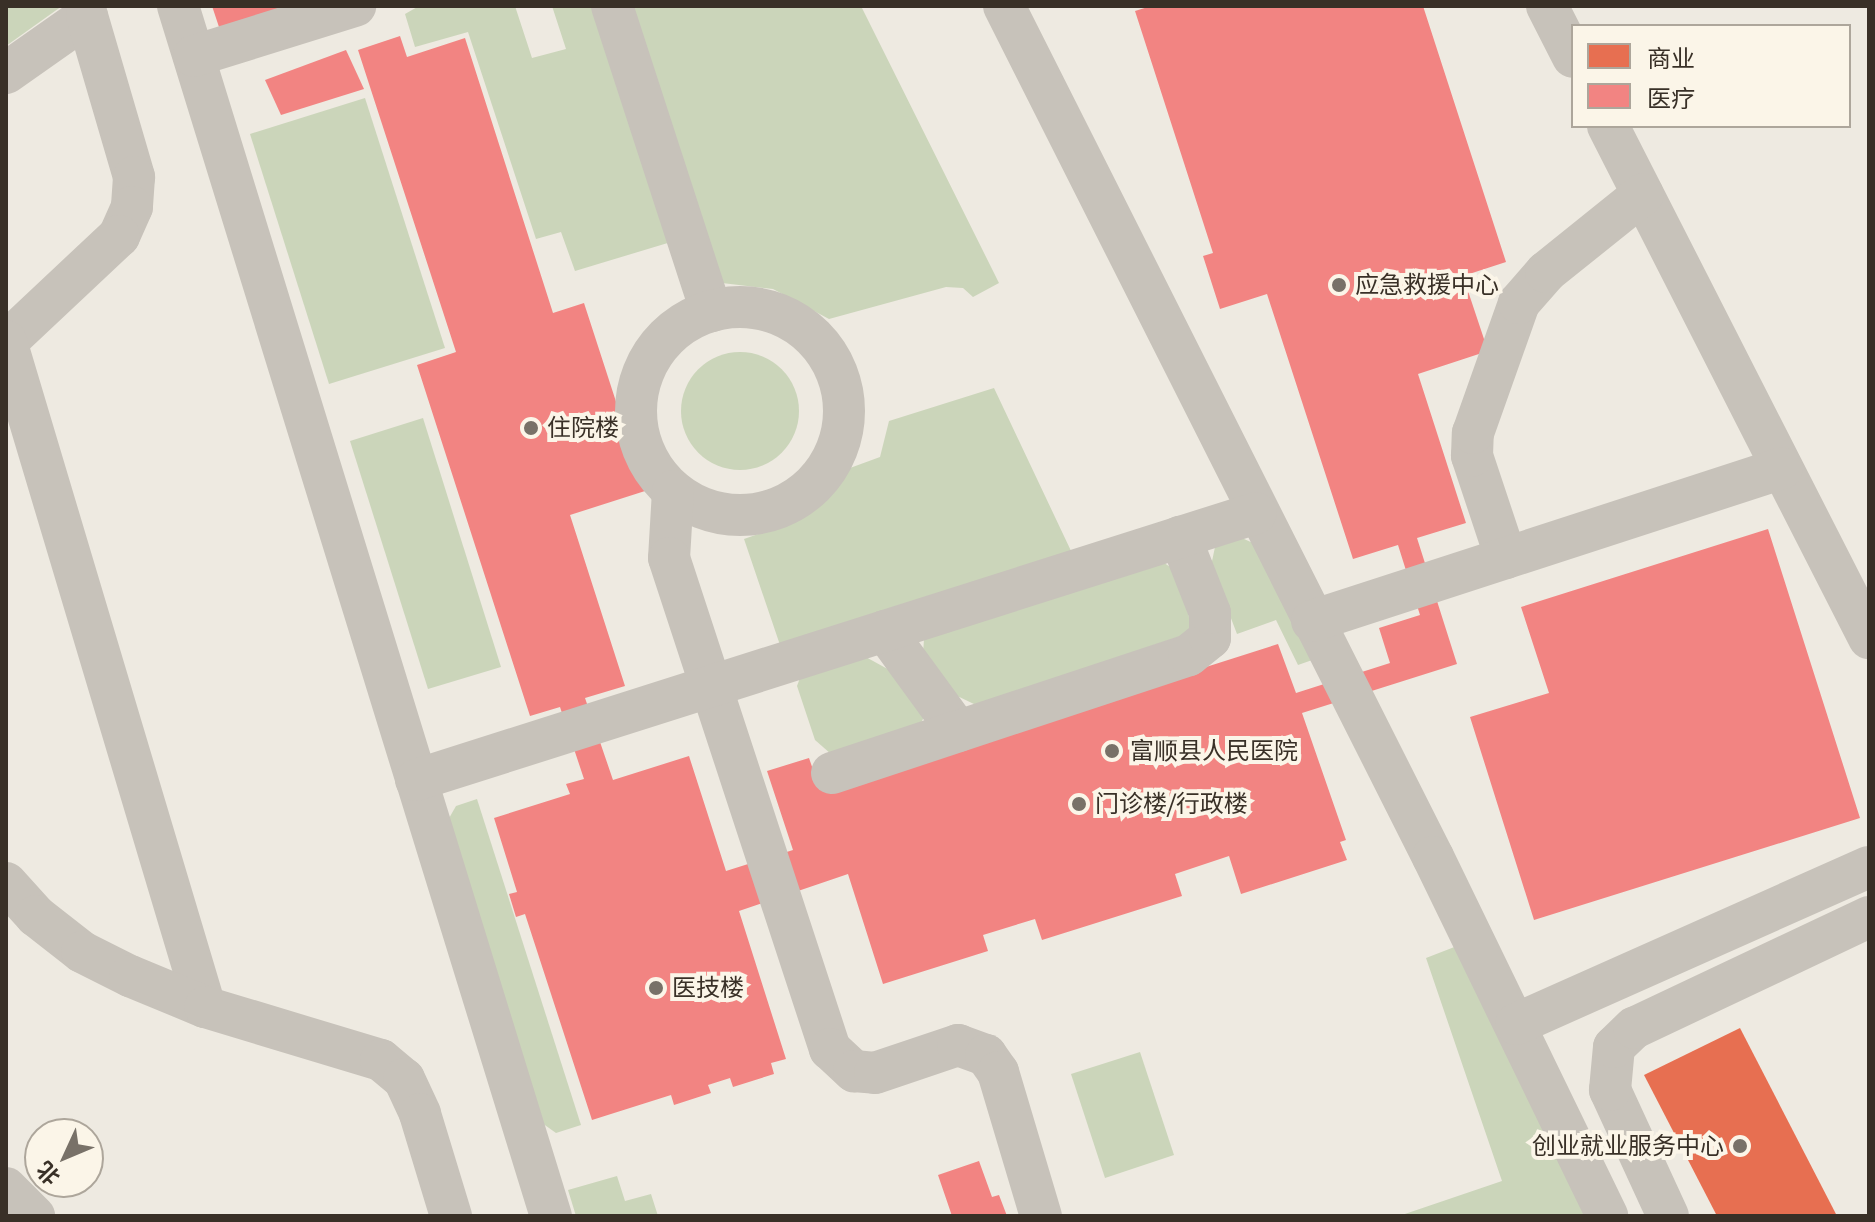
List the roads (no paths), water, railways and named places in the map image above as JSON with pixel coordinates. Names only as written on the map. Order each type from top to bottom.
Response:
[{"type":"lane","points":[[178,6],[551,1216]]},
{"type":"lane","points":[[194,56],[355,6]]},
{"type":"lane","points":[[612,6],[711,311]]},
{"type":"lane","points":[[1004,6],[1256,513],[1516,1024],[1607,1216]]},
{"type":"lane","points":[[1547,6],[1571,53]]},
{"type":"lane","points":[[6,73],[87,16],[134,177],[132,207],[119,236],[6,342],[205,1007]]},
{"type":"lane","points":[[1609,128],[1869,638]]},
{"type":"lane","points":[[1506,558],[1472,456],[1473,433],[1519,303],[1546,272],[1643,194]]},
{"type":"lane","points":[[741,306],[764,309],[806,330],[834,367],[842,390],[841,436],[821,478],[804,494],[762,513],[715,512],[673,491],[651,464],[637,432],[638,385],[659,344],[676,327],[711,311],[741,306]]},
{"type":"lane","points":[[1312,621],[1782,468]]},
{"type":"lane","points":[[673,491],[669,558],[830,1049],[854,1071],[875,1073],[958,1045],[986,1055],[998,1072],[1041,1216]]},
{"type":"lane","points":[[416,780],[1256,513]]},
{"type":"lane","points":[[832,773],[1189,655],[1210,638],[1210,613],[1180,537]]},
{"type":"lane","points":[[885,631],[958,731]]},
{"type":"lane","points":[[1516,1024],[1869,867]]},
{"type":"lane","points":[[6,883],[36,916],[82,952],[205,1007],[367,1055],[393,1069],[404,1079],[420,1114],[451,1216]]},
{"type":"lane","points":[[1668,1216],[1610,1090],[1614,1047],[1634,1028],[1869,917]]},
{"type":"lane","points":[[6,1188],[34,1216]]},
{"type":"place","name":"应急救援中心","points":[[1339,285]]},
{"type":"place","name":"住院楼","points":[[531,428]]},
{"type":"place","name":"富顺县人民医院","points":[[1112,751]]},
{"type":"place","name":"门诊楼/行政楼","points":[[1079,804]]},
{"type":"place","name":"医技楼","points":[[656,988]]},
{"type":"place","name":"创业就业服务中心","points":[[1740,1146]]}]
